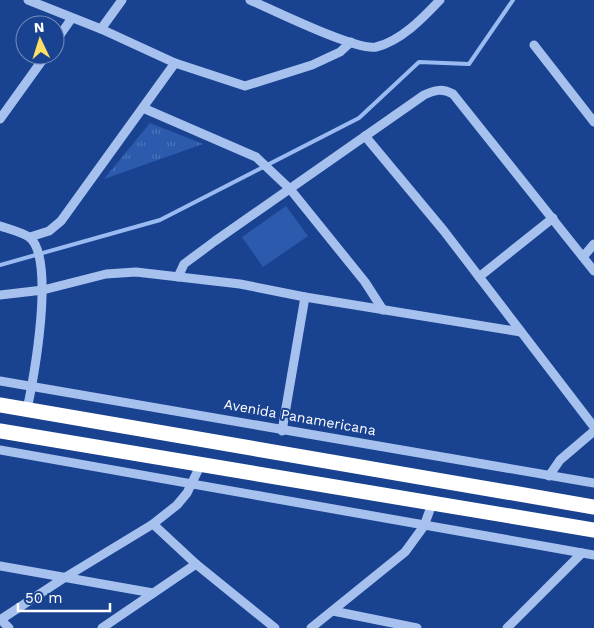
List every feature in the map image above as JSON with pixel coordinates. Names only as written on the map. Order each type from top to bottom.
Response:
[{"type":"highway","points":[[0,405],[594,507]]},
{"type":"highway","points":[[0,431],[594,530]]},
{"type":"street","points":[[28,0],[101,29],[175,63],[238,85],[251,85],[334,56],[351,42]]},
{"type":"street","points":[[101,29],[122,0]]},
{"type":"street","points":[[250,0],[365,47],[388,42],[406,32],[440,0]]},
{"type":"street","points":[[65,28],[72,18]]},
{"type":"street","points":[[534,45],[594,122]]},
{"type":"street","points":[[0,226],[30,237],[49,231],[61,220],[175,63]]},
{"type":"street","points":[[0,119],[39,65]]},
{"type":"street","points":[[178,277],[184,264],[424,95],[436,90],[445,90],[459,101],[594,271]]},
{"type":"street","points":[[143,108],[256,157],[290,189],[365,282],[383,310]]},
{"type":"street","points":[[366,136],[479,277],[594,427]]},
{"type":"street","points":[[479,277],[553,218]]},
{"type":"street","points":[[27,409],[32,386],[43,290],[40,255],[30,237]]},
{"type":"street","points":[[583,257],[594,244]]},
{"type":"street","points":[[0,295],[43,290],[106,274],[136,272],[240,284],[305,297],[521,332]]},
{"type":"street","points":[[282,431],[305,297]]},
{"type":"street","name":"Avenida Panamericana","points":[[0,381],[594,484]]},
{"type":"street","points":[[549,476],[560,460],[594,431]]},
{"type":"street","points":[[0,450],[424,526],[594,554]]},
{"type":"street","points":[[10,628],[1,620],[64,578],[152,524],[177,504],[191,484],[201,464]]},
{"type":"street","points":[[311,628],[405,552],[424,526],[432,504]]},
{"type":"street","points":[[152,524],[196,564],[275,628]]},
{"type":"street","points":[[507,628],[582,553]]},
{"type":"street","points":[[102,628],[196,564]]},
{"type":"street","points":[[0,566],[153,593]]},
{"type":"street","points":[[333,611],[417,628]]},
{"type":"green space","points":[[150,123],[203,144],[104,179]]},
{"type":"green space","points":[[286,206],[308,236],[263,267],[242,237]]},
{"type":"waterway","points":[[0,265],[160,220],[359,118],[419,62],[469,64],[513,0]]}]
